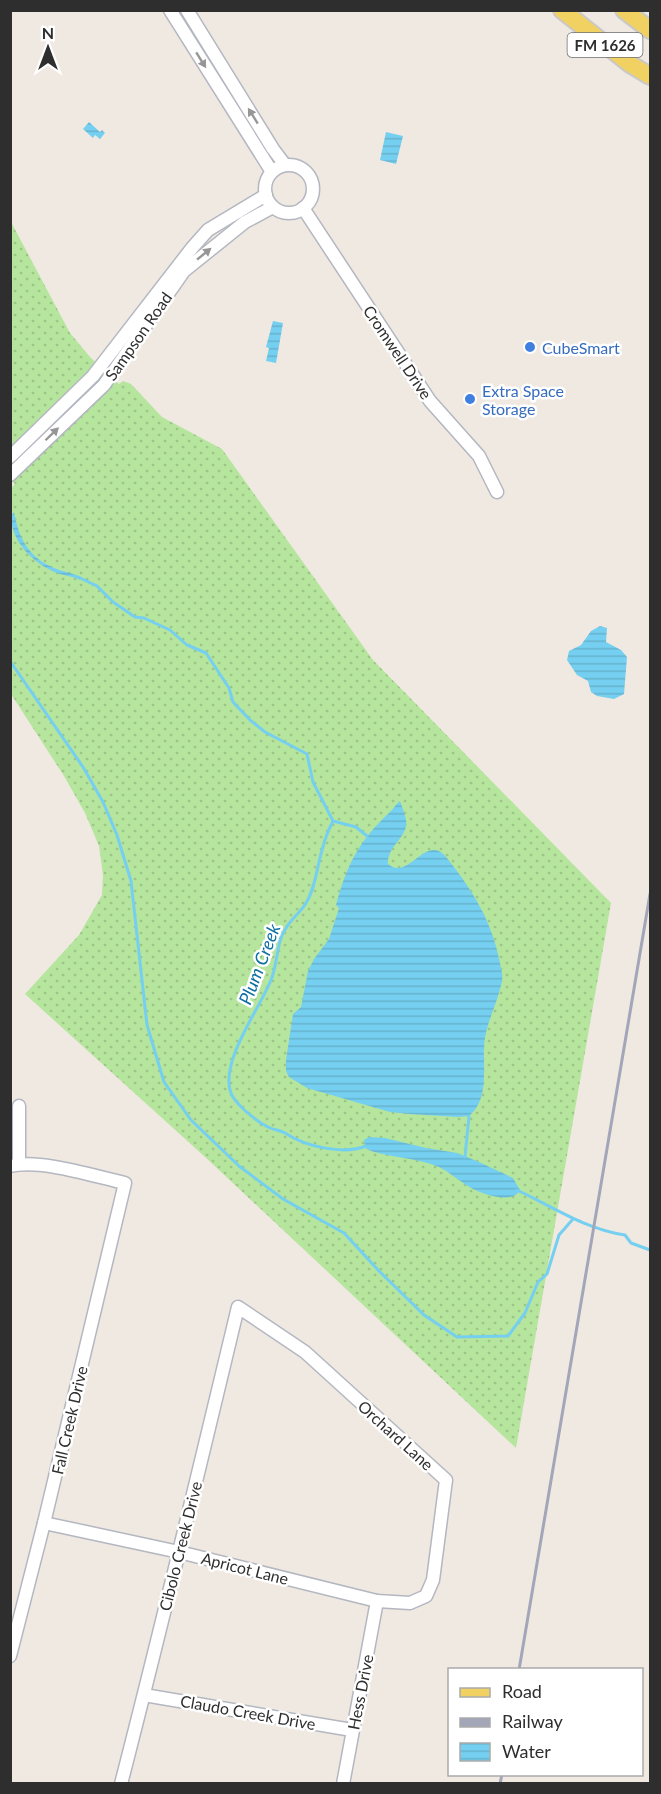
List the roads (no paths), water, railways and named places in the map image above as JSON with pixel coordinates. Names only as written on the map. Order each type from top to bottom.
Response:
[{"type":"main road","name":"FM 1626","points":[[562,10],[630,64],[651,76]]},
{"type":"main road","name":"FM 1626","points":[[624,10],[651,30]]},
{"type":"street","points":[[170,10],[272,172]]},
{"type":"street","points":[[187,10],[285,165]]},
{"type":"street","points":[[285,165],[304,170],[312,182],[312,197],[303,208],[295,212],[287,213],[273,207],[266,195],[266,182],[272,172],[285,165]]},
{"type":"street","name":"Sampson Road","points":[[10,457],[93,376],[208,230],[266,195]]},
{"type":"street","name":"Sampson Road","points":[[10,476],[104,385],[184,271],[245,222],[273,207]]},
{"type":"street","name":"Cromwell Drive","points":[[303,208],[430,401],[479,456],[497,492]]},
{"type":"street","points":[[15,1165],[19,1106]]},
{"type":"street","name":"Fall Creek Drive","points":[[10,1656],[125,1183],[59,1168],[15,1165]]},
{"type":"street","name":"Cibolo Creek Drive","points":[[121,1784],[238,1307]]},
{"type":"street","name":"Orchard Lane","points":[[238,1307],[305,1352],[446,1480],[433,1580],[426,1596],[410,1603]]},
{"type":"street","name":"Apricot Lane","points":[[44,1523],[179,1552],[377,1601],[410,1603]]},
{"type":"street","name":"Hess Drive","points":[[343,1784],[377,1601]]},
{"type":"street","name":"Claudo Creek Drive","points":[[144,1695],[352,1730]]},
{"type":"water","points":[[89,122],[100,132],[102,130],[105,133],[100,139],[95,135],[93,138],[83,129]]},
{"type":"water","points":[[386,132],[403,136],[396,164],[380,160]]},
{"type":"water","points":[[273,321],[283,323],[276,363],[266,361],[269,348],[266,347]]},
{"type":"water","points":[[14,512],[22,538],[31,552],[45,564],[81,577],[80,580],[48,569],[25,551],[12,526],[11,516]]},
{"type":"water","points":[[600,626],[607,628],[606,642],[621,650],[627,657],[624,694],[614,699],[597,696],[591,692],[588,681],[577,675],[567,660],[569,651],[581,645],[591,631]]},
{"type":"water","points":[[400,801],[406,818],[406,826],[391,852],[388,864],[396,868],[403,867],[432,850],[439,851],[447,858],[465,882],[487,920],[500,963],[502,981],[485,1038],[484,1084],[480,1102],[469,1116],[390,1112],[307,1088],[289,1077],[286,1071],[293,1014],[301,1007],[308,971],[329,939],[339,908],[336,905],[350,865],[362,843]]},
{"type":"water","points":[[369,1137],[385,1138],[457,1153],[513,1178],[520,1190],[516,1195],[503,1198],[486,1194],[471,1188],[439,1167],[371,1151],[365,1148],[364,1140]]},
{"type":"waterway","name":"Plum Creek","points":[[78,577],[97,586],[113,602],[135,617],[144,618],[170,630],[187,645],[206,653],[229,688],[233,702],[250,720],[265,732],[307,754],[313,782],[333,821],[325,840],[309,897],[283,934],[271,980],[231,1063],[230,1090],[245,1111],[257,1120],[303,1142],[336,1150],[366,1146]]},
{"type":"waterway","points":[[10,661],[83,767],[103,802],[117,835],[131,881],[147,1025],[164,1082],[191,1120],[239,1166],[283,1199],[344,1233],[424,1315],[457,1337],[508,1336],[525,1313],[538,1282],[547,1274],[559,1235],[573,1219]]},
{"type":"waterway","points":[[333,821],[356,827],[367,836]]},
{"type":"waterway","points":[[465,1157],[469,1116]]},
{"type":"waterway","name":"Plum Creek","points":[[517,1190],[583,1223],[625,1235],[631,1243],[650,1250]]},
{"type":"railway","points":[[519,1668],[650,894]]},
{"type":"railway","points":[[500,1784],[502,1776]]},
{"type":"place","name":"CubeSmart","points":[[530,347]]},
{"type":"place","name":"Extra Space Storage","points":[[470,399]]}]
